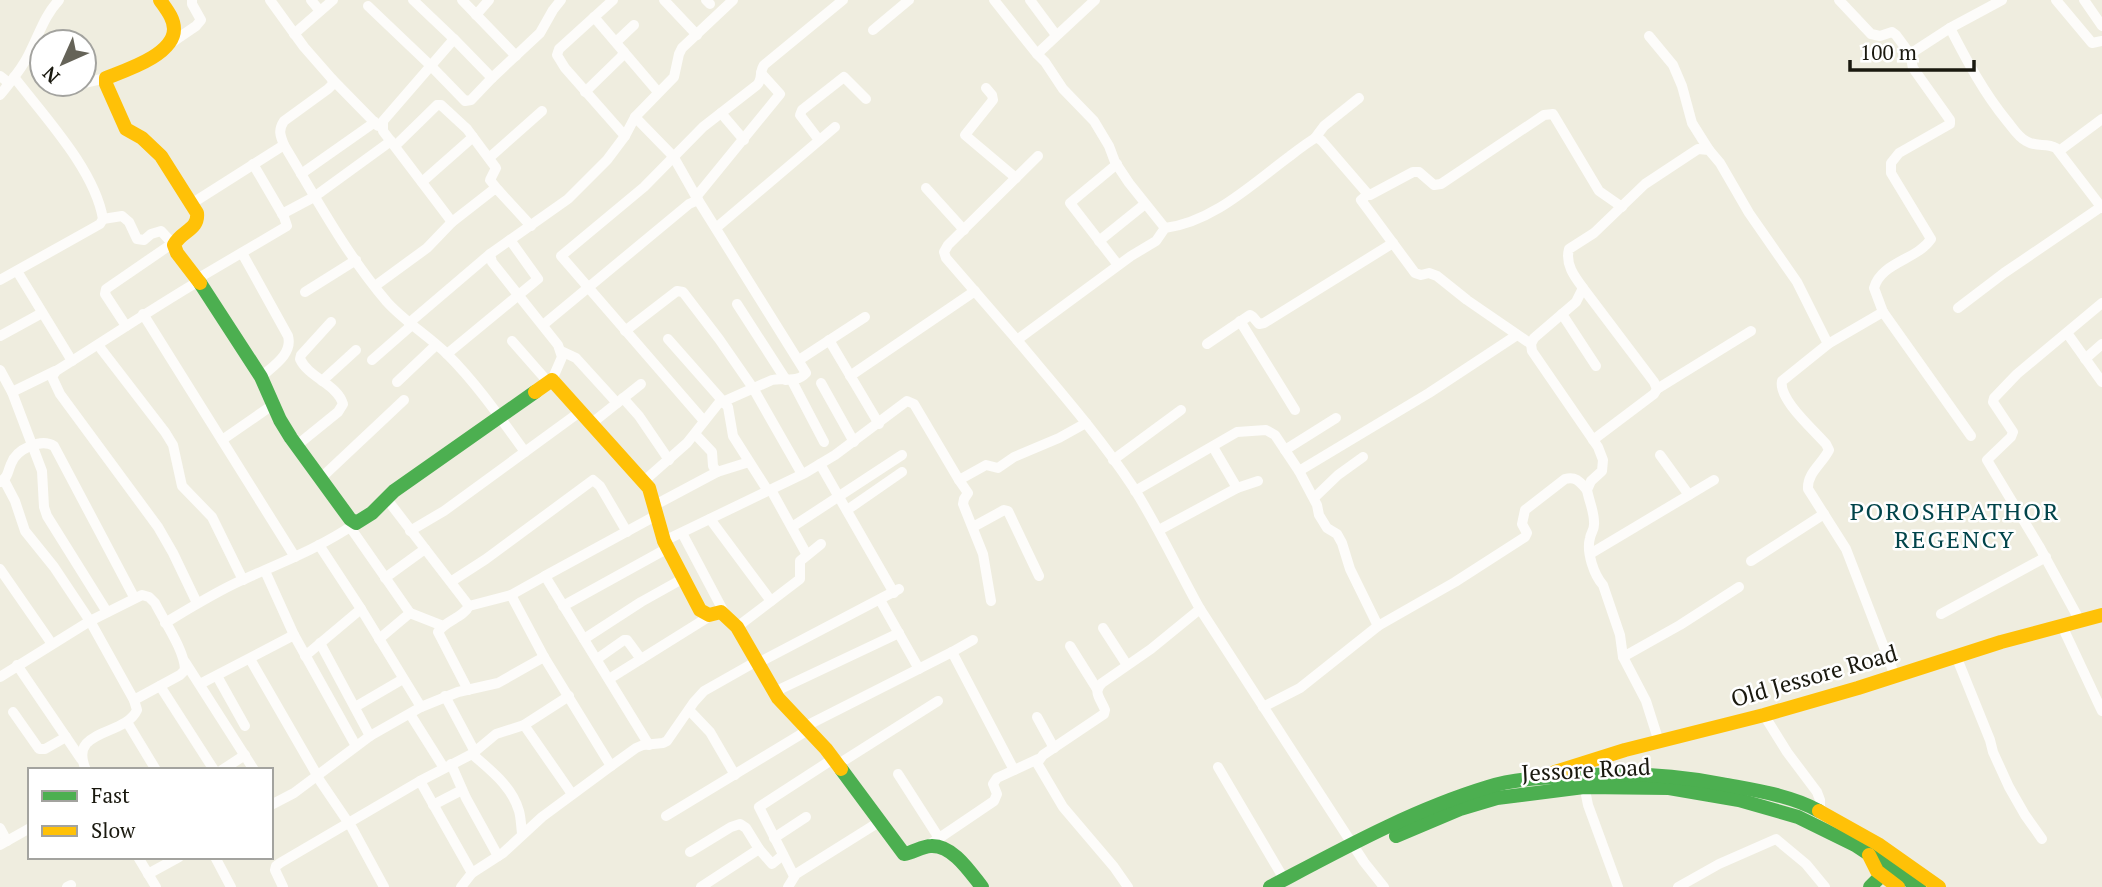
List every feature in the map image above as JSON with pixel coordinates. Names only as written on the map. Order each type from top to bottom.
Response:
[{"type":"main road","points":[[160,0],[174,21],[175,33],[171,43],[147,61],[106,78],[106,84],[126,129],[142,138],[161,156],[191,204],[198,221],[177,239],[174,244],[177,253],[198,280],[261,377],[280,420],[296,446],[353,525],[372,513],[386,498],[550,381],[645,481],[666,545],[700,610],[710,616],[720,612],[737,627],[774,692],[835,762],[904,854],[911,854],[933,842],[958,860],[982,887]]},
{"type":"main road","name":"Old Jessore Road","points":[[1582,775],[1660,742],[1764,715],[2001,642],[2101,617]]},
{"type":"main road","points":[[1399,828],[1444,802],[1491,786],[1538,778],[1582,775],[1669,782],[1686,777],[1809,805],[1878,844],[1939,887]]},
{"type":"main road","name":"Jessore Road","points":[[1270,887],[1289,883],[1399,828],[1582,775]]},
{"type":"main road","name":"Jessore Road","points":[[1669,782],[1789,814],[1825,829],[1867,852],[1919,887]]},
{"type":"main road","points":[[1867,852],[1877,871],[1898,887]]},
{"type":"main road","points":[[1870,887],[1882,875]]},
{"type":"street","points":[[40,28],[59,0]]},
{"type":"street","points":[[171,43],[201,20],[192,0]]},
{"type":"street","points":[[270,0],[294,34],[332,79],[393,143],[452,222]]},
{"type":"street","points":[[311,0],[320,11]]},
{"type":"street","points":[[294,34],[332,0]]},
{"type":"street","points":[[413,0],[492,78]]},
{"type":"street","points":[[462,0],[516,56]]},
{"type":"street","points":[[476,15],[489,0]]},
{"type":"street","points":[[368,6],[468,102],[540,33],[561,0]]},
{"type":"street","points":[[613,0],[559,49],[557,55],[585,92],[625,136]]},
{"type":"street","points":[[664,0],[697,35]]},
{"type":"street","points":[[372,360],[489,254],[578,191],[607,160],[635,117],[674,77],[682,48],[733,0]]},
{"type":"street","points":[[704,421],[561,256],[633,196],[703,127],[760,81],[764,65],[843,0]]},
{"type":"street","points":[[873,30],[909,0]]},
{"type":"street","points":[[994,0],[1045,62],[1063,89],[1094,121],[1117,164],[1165,228]]},
{"type":"street","points":[[1030,0],[1056,35]]},
{"type":"street","points":[[1037,54],[1096,0]]},
{"type":"street","points":[[1839,0],[1871,34],[1880,36],[1892,32],[1896,35],[1910,54],[1913,68],[1951,122],[1949,126],[1899,153],[1891,163],[1891,173],[1931,237],[1924,247],[1877,278],[1874,288],[1883,312],[1972,436]]},
{"type":"street","points":[[1910,54],[1950,28],[2002,0]]},
{"type":"street","points":[[2056,0],[2092,43],[2102,41]]},
{"type":"street","points":[[2084,0],[2102,26]]},
{"type":"street","points":[[594,17],[658,92]]},
{"type":"street","points":[[616,42],[634,25]]},
{"type":"street","points":[[1950,28],[1979,83],[2022,140],[2036,146],[2053,146],[2059,151],[2101,207],[2014,266],[1958,309]]},
{"type":"street","points":[[1649,36],[1673,65],[1692,123],[1797,282],[1828,344]]},
{"type":"street","points":[[383,131],[383,121],[454,39]]},
{"type":"street","points":[[585,92],[624,52]]},
{"type":"street","points":[[0,94],[28,55]]},
{"type":"street","points":[[543,325],[697,199],[780,94],[761,73]]},
{"type":"street","points":[[0,76],[12,80],[78,161],[103,219]]},
{"type":"street","points":[[819,140],[800,115],[802,110],[844,77],[866,99]]},
{"type":"street","points":[[98,80],[106,78]]},
{"type":"street","points":[[332,79],[333,84],[328,89],[284,121],[280,127],[284,145],[334,230],[387,302],[447,355],[501,418],[525,452]]},
{"type":"street","points":[[986,88],[992,94],[993,100],[965,135],[1016,178]]},
{"type":"street","points":[[1017,340],[1118,265],[1156,241],[1165,228],[1197,221],[1215,210],[1315,138],[1324,126],[1359,98]]},
{"type":"street","points":[[282,214],[314,197],[393,143],[441,105],[473,137],[489,158],[496,170],[490,181],[531,226]]},
{"type":"street","points":[[489,158],[542,111]]},
{"type":"street","points":[[721,113],[744,139]]},
{"type":"street","points":[[1531,344],[1467,300],[1437,275],[1415,273],[1361,200],[1413,172],[1419,173],[1434,185],[1441,184],[1549,114],[1557,118],[1599,191],[1622,206]]},
{"type":"street","points":[[635,117],[673,156],[806,373],[802,377],[789,380],[778,379],[722,401],[695,434],[645,481]]},
{"type":"street","points":[[2059,151],[2102,120]]},
{"type":"street","points":[[301,174],[374,122]]},
{"type":"street","points":[[716,228],[835,127]]},
{"type":"street","points":[[422,182],[473,137]]},
{"type":"street","points":[[1315,138],[1320,138],[1368,194]]},
{"type":"street","points":[[191,204],[284,145]]},
{"type":"street","points":[[1657,389],[1574,277],[1567,258],[1569,249],[1594,233],[1645,184],[1698,149],[1709,150]]},
{"type":"street","points":[[1038,156],[948,245],[944,254],[1072,404],[1135,491],[1159,530],[1200,609],[1356,849],[1384,887]]},
{"type":"street","points":[[12,392],[56,371],[143,314],[285,229],[287,226],[282,214],[253,164]]},
{"type":"street","points":[[1117,164],[1070,203],[1118,265]]},
{"type":"street","points":[[926,188],[964,230]]},
{"type":"street","points":[[375,286],[427,248],[452,222],[493,190],[498,190]]},
{"type":"street","points":[[1099,241],[1145,204]]},
{"type":"street","points":[[0,280],[100,224],[103,219],[122,216],[129,222],[137,239],[144,240],[161,231],[174,244],[106,289],[105,294],[126,326]]},
{"type":"street","points":[[447,355],[538,279],[510,240]]},
{"type":"street","points":[[1207,344],[1250,315],[1259,324],[1264,323],[1393,243]]},
{"type":"street","points":[[242,253],[288,337],[289,348],[285,354],[261,377]]},
{"type":"street","points":[[489,254],[492,262],[561,351],[576,358],[639,416],[669,460]]},
{"type":"street","points":[[305,292],[356,260]]},
{"type":"street","points":[[17,271],[72,361]]},
{"type":"street","points":[[1583,288],[1576,302],[1534,338],[1531,344],[1532,351],[1593,440],[1603,460],[1604,466],[1587,490]]},
{"type":"street","points":[[625,331],[677,291],[683,292],[753,388],[802,474]]},
{"type":"street","points":[[850,376],[975,291]]},
{"type":"street","points":[[2080,621],[2046,557],[1987,460],[2013,432],[1993,402],[1994,398],[2017,374],[2102,303]]},
{"type":"street","points":[[737,304],[789,380],[824,442]]},
{"type":"street","points":[[1883,312],[1828,344],[1782,381],[1780,387],[1787,400],[1826,443],[1829,450],[1808,479],[1808,489],[1846,548],[1895,676]]},
{"type":"street","points":[[0,336],[43,313]]},
{"type":"street","points":[[143,314],[295,557]]},
{"type":"street","points":[[1562,314],[1596,366]]},
{"type":"street","points":[[799,360],[865,317]]},
{"type":"street","points":[[1240,321],[1295,410]]},
{"type":"street","points":[[302,363],[301,355],[331,322]]},
{"type":"street","points":[[1593,440],[1657,389],[1751,331]]},
{"type":"street","points":[[2067,332],[2102,382]]},
{"type":"street","points":[[1298,471],[1429,393],[1517,335]]},
{"type":"street","points":[[668,339],[722,401],[729,412],[733,436],[807,555]]},
{"type":"street","points":[[830,340],[878,424]]},
{"type":"street","points":[[512,341],[550,381],[560,362],[561,351]]},
{"type":"street","points":[[2085,359],[2102,344]]},
{"type":"street","points":[[98,345],[165,432],[173,445],[182,486],[212,517],[243,580]]},
{"type":"street","points":[[397,382],[436,345]]},
{"type":"street","points":[[322,381],[356,350]]},
{"type":"street","points":[[285,354],[302,363],[337,394],[343,404],[338,412],[296,446]]},
{"type":"street","points":[[56,371],[52,377],[54,385],[158,527],[197,603]]},
{"type":"street","points":[[1,372],[12,392],[42,471],[47,516],[107,612]]},
{"type":"street","points":[[821,383],[854,442]]},
{"type":"street","points":[[592,423],[641,384]]},
{"type":"street","points":[[320,478],[404,400]]},
{"type":"street","points":[[563,606],[682,533],[820,464],[854,442],[907,401],[914,404],[968,493],[963,504],[983,554],[991,601]]},
{"type":"street","points":[[222,440],[274,404]]},
{"type":"street","points":[[1113,460],[1181,410]]},
{"type":"street","points":[[410,531],[444,511],[581,411]]},
{"type":"street","points":[[1285,450],[1336,418]]},
{"type":"street","points":[[959,480],[986,465],[998,468],[1014,457],[1086,423]]},
{"type":"street","points":[[1135,491],[1237,432],[1266,430],[1275,435],[1314,498],[1319,515],[1342,542],[1350,569],[1378,626]]},
{"type":"street","points":[[695,434],[712,452],[713,466],[717,472]]},
{"type":"street","points":[[81,759],[81,751],[93,738],[127,722],[137,710],[90,621],[54,567],[25,531],[15,502],[2,481],[10,472],[13,460],[32,444],[46,442],[59,452],[134,597]]},
{"type":"street","points":[[1213,447],[1237,488]]},
{"type":"street","points":[[792,527],[902,455]]},
{"type":"street","points":[[1660,455],[1689,495]]},
{"type":"street","points":[[1314,498],[1338,475],[1363,457]]},
{"type":"street","points":[[468,690],[439,636],[438,632],[443,626],[465,612],[469,606],[511,595],[627,532],[656,510],[717,472],[749,462]]},
{"type":"street","points":[[461,887],[472,873],[498,856],[572,794],[636,748],[667,741],[704,691],[897,591],[820,464]]},
{"type":"street","points":[[847,510],[902,472]]},
{"type":"street","points":[[1263,707],[1300,688],[1378,626],[1455,582],[1525,537],[1527,533],[1522,524],[1525,510],[1571,478],[1576,479],[1587,490],[1595,527],[1590,537],[1590,554],[1620,635],[1623,657],[1646,701],[1660,742]]},
{"type":"street","points":[[452,581],[593,480],[600,486],[627,532]]},
{"type":"street","points":[[1590,554],[1714,480]]},
{"type":"street","points":[[1159,530],[1237,488],[1258,481]]},
{"type":"street","points":[[386,498],[469,606]]},
{"type":"street","points":[[973,527],[1004,510],[1008,511],[1039,576]]},
{"type":"street","points":[[1751,561],[1824,513]]},
{"type":"street","points":[[710,519],[771,601]]},
{"type":"street","points":[[165,623],[197,603],[295,557],[353,525],[410,613],[443,626]]},
{"type":"street","points":[[682,533],[725,615]]},
{"type":"street","points":[[737,627],[800,579],[800,561],[821,544]]},
{"type":"street","points":[[319,545],[421,707]]},
{"type":"street","points":[[385,578],[425,549]]},
{"type":"street","points":[[1941,614],[2046,557]]},
{"type":"street","points":[[0,569],[52,644]]},
{"type":"street","points":[[265,571],[294,635],[356,746]]},
{"type":"street","points":[[545,576],[649,745]]},
{"type":"street","points":[[584,639],[684,578]]},
{"type":"street","points":[[1623,657],[1739,587]]},
{"type":"street","points":[[511,595],[544,657],[611,766]]},
{"type":"street","points":[[2,672],[134,597],[149,597],[185,662],[253,768]]},
{"type":"street","points":[[880,600],[919,669]]},
{"type":"street","points":[[306,656],[360,609]]},
{"type":"street","points":[[1097,689],[1200,609]]},
{"type":"street","points":[[379,639],[410,613]]},
{"type":"street","points":[[609,679],[710,616]]},
{"type":"street","points":[[2062,626],[2102,711]]},
{"type":"street","points":[[1103,628],[1127,665]]},
{"type":"street","points":[[774,692],[899,633]]},
{"type":"street","points":[[200,684],[294,635]]},
{"type":"street","points":[[597,659],[627,640],[641,659]]},
{"type":"street","points":[[666,816],[806,728],[973,640]]},
{"type":"street","points":[[320,643],[370,736]]},
{"type":"street","points":[[898,775],[933,842],[994,801],[994,781],[1038,759],[1104,714],[1097,689],[1070,646]]},
{"type":"street","points":[[952,652],[1014,770]]},
{"type":"street","points":[[1956,656],[2009,787],[2042,839]]},
{"type":"street","points":[[273,802],[294,793],[370,736],[421,707],[445,696],[498,684],[544,657]]},
{"type":"street","points":[[250,659],[384,887]]},
{"type":"street","points":[[134,700],[180,675],[185,670],[185,662]]},
{"type":"street","points":[[17,665],[85,768]]},
{"type":"street","points":[[217,676],[245,726]]},
{"type":"street","points":[[355,707],[403,679]]},
{"type":"street","points":[[160,686],[213,768]]},
{"type":"street","points":[[445,696],[473,753],[511,793],[519,810],[523,834]]},
{"type":"street","points":[[283,887],[275,873],[276,866],[348,822],[473,753],[496,734],[524,725],[569,696]]},
{"type":"street","points":[[794,876],[759,809],[760,804],[938,701]]},
{"type":"street","points":[[689,710],[710,732],[735,775]]},
{"type":"street","points":[[13,712],[39,749],[66,737]]},
{"type":"street","points":[[410,714],[463,790],[498,856]]},
{"type":"street","points":[[1764,715],[1817,792],[1820,812]]},
{"type":"street","points":[[1037,717],[1054,748]]},
{"type":"street","points":[[127,722],[155,768]]},
{"type":"street","points":[[524,725],[572,794]]},
{"type":"street","points":[[225,768],[245,755]]},
{"type":"street","points":[[1038,759],[1038,766],[1063,807],[1128,887]]},
{"type":"street","points":[[1218,767],[1289,883]]},
{"type":"street","points":[[1582,775],[1588,805],[1618,887]]},
{"type":"street","points":[[420,781],[472,873]]},
{"type":"street","points":[[433,805],[463,790]]},
{"type":"street","points":[[774,838],[806,817]]},
{"type":"street","points":[[788,887],[794,876],[879,822]]},
{"type":"street","points":[[690,852],[740,824],[746,828],[772,864],[783,855]]},
{"type":"street","points":[[0,828],[4,843],[28,829]]},
{"type":"street","points":[[1678,887],[1719,864],[1776,839],[1806,864],[1825,887]]},
{"type":"street","points":[[701,887],[759,849]]},
{"type":"street","points":[[139,859],[156,887]]},
{"type":"street","points":[[148,874],[175,859]]},
{"type":"street","points":[[216,859],[231,887]]},
{"type":"traffic: fast","points":[[200,283],[261,377],[291,438],[350,519],[356,523],[372,513],[394,491],[535,392]]},
{"type":"traffic: fast","points":[[841,769],[904,854],[928,846],[947,850],[960,860],[982,887]]},
{"type":"traffic: fast","points":[[1270,887],[1432,807],[1488,787],[1522,780],[1619,774],[1681,778],[1772,794],[1819,811]]},
{"type":"traffic: fast","points":[[1396,836],[1460,809],[1497,798],[1584,787],[1669,788],[1739,800],[1798,817],[1855,845],[1919,887]]},
{"type":"traffic: fast","points":[[1870,887],[1882,875]]},
{"type":"traffic: slow","points":[[160,0],[173,21],[172,38],[158,54],[106,78],[106,84],[126,129],[142,138],[161,156],[197,213],[195,223],[174,245],[200,283]]},
{"type":"traffic: slow","points":[[535,392],[552,380],[649,488],[664,541],[700,610],[709,615],[721,612],[737,627],[778,698],[841,769]]},
{"type":"traffic: slow","points":[[1555,772],[1625,750],[1764,715],[2001,642],[2102,615]]},
{"type":"traffic: slow","points":[[1819,811],[1878,844],[1939,887]]},
{"type":"traffic: slow","points":[[1869,855],[1877,871],[1898,887]]},
{"type":"district","name":"POROSHPATHOR REGENCY","points":[[1955,526]]}]
